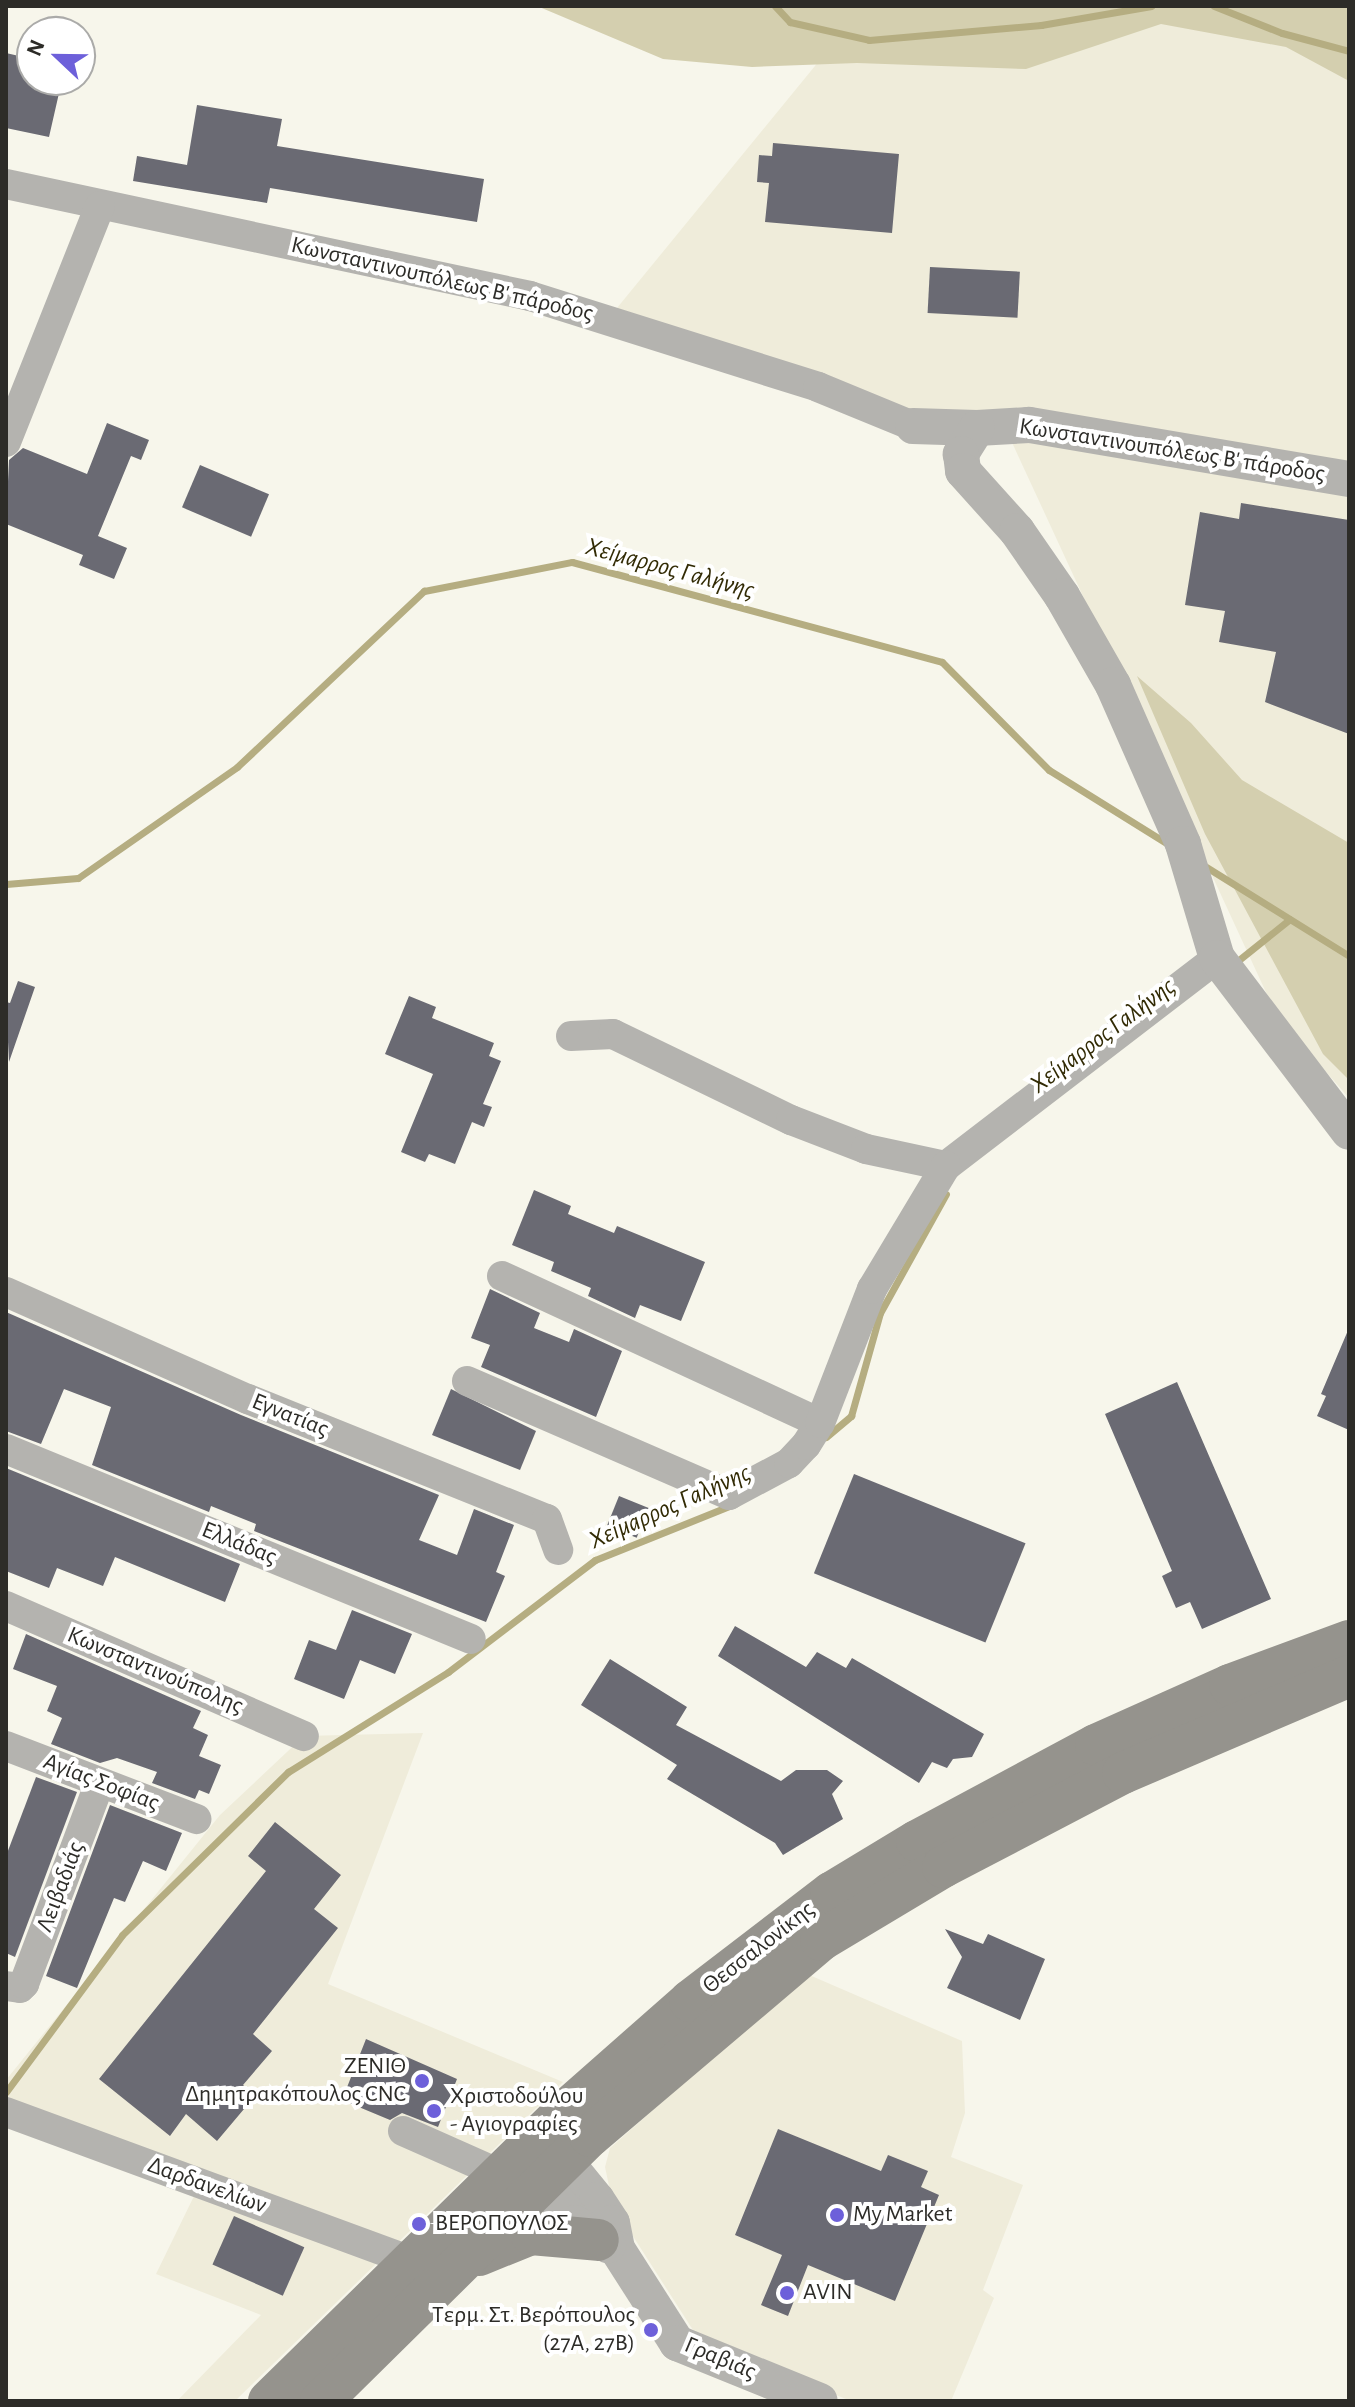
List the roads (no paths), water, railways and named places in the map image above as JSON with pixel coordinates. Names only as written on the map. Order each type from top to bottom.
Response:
[{"type":"main road","name":"Θεσσαλονίκης","points":[[321,2401],[457,2267],[533,2160],[755,1948],[904,1848],[1096,1745],[1230,1685],[1349,1641]]},
{"type":"main road","name":"Θεσσαλονίκης","points":[[269,2401],[409,2260],[533,2160],[765,1984],[873,1908],[1123,1773],[1349,1676]]},
{"type":"main road","points":[[457,2267],[531,2234],[608,2244]]},
{"type":"street","name":"Κωνσταντινουπόλεως Β' πάροδος","points":[[6,184],[530,296],[818,387],[913,426]]},
{"type":"street","points":[[6,442],[100,206]]},
{"type":"street","name":"Κωνσταντινουπόλεως Β' πάροδος","points":[[967,449],[1029,425],[1349,479]]},
{"type":"street","points":[[913,426],[967,449],[1062,596],[1113,685],[1183,844],[1217,958],[1349,1132]]},
{"type":"street","points":[[467,1381],[729,1495],[789,1463],[820,1423],[872,1289],[946,1166],[1217,958]]},
{"type":"street","points":[[571,1036],[613,1034],[791,1120],[866,1149],[946,1166]]},
{"type":"street","points":[[502,1276],[820,1423]]},
{"type":"street","name":"Εγνατίας","points":[[6,1292],[248,1399],[547,1519],[558,1550]]},
{"type":"street","name":"Ελλάδας","points":[[6,1449],[471,1639]]},
{"type":"street","name":"Κωνσταντινούπολης","points":[[6,1606],[304,1736]]},
{"type":"street","name":"Αγίας Σοφίας","points":[[6,1746],[196,1819]]},
{"type":"street","name":"Λειβαδιάς","points":[[13,1987],[99,1784]]},
{"type":"street","name":"Δαρδανελίων","points":[[6,2112],[409,2260]]},
{"type":"street","points":[[403,2131],[533,2160]]},
{"type":"street","name":"Γραβιάς","points":[[533,2160],[575,2223],[608,2244],[677,2343],[775,2392],[820,2401]]},
{"type":"waterway","points":[[775,6],[790,22],[869,40],[1041,25],[1151,6]]},
{"type":"waterway","points":[[1214,6],[1282,33],[1349,51]]},
{"type":"waterway","name":"Χείμαρρος Γαλήνης","points":[[6,884],[78,878],[237,767],[424,591],[572,562],[942,662],[1049,770],[1168,844]]},
{"type":"waterway","name":"Χείμαρρος Γαλήνης","points":[[1203,865],[1349,956]]},
{"type":"waterway","name":"Χείμαρρος Γαλήνης","points":[[1235,963],[1290,919]]},
{"type":"waterway","name":"Χείμαρρος Γαλήνης","points":[[826,1437],[851,1416],[880,1313],[946,1194]]},
{"type":"waterway","name":"Χείμαρρος Γαλήνης","points":[[6,2092],[122,1935],[288,1772],[448,1672],[595,1560],[729,1506]]},
{"type":"place","name":"ΖΕΝΙΘ Δημητρακόπουλος CNC","points":[[422,2081]]},
{"type":"place","name":"Χριστοδούλου - Αγιογραφίες","points":[[434,2111]]},
{"type":"place","name":"My Market","points":[[837,2215]]},
{"type":"place","name":"ΒΕΡΟΠΟΥΛΟΣ","points":[[419,2224]]},
{"type":"place","name":"AVIN","points":[[787,2293]]},
{"type":"place","name":"Τερμ. Στ. Βερόπουλος (27Α, 27Β)","points":[[651,2330]]}]
